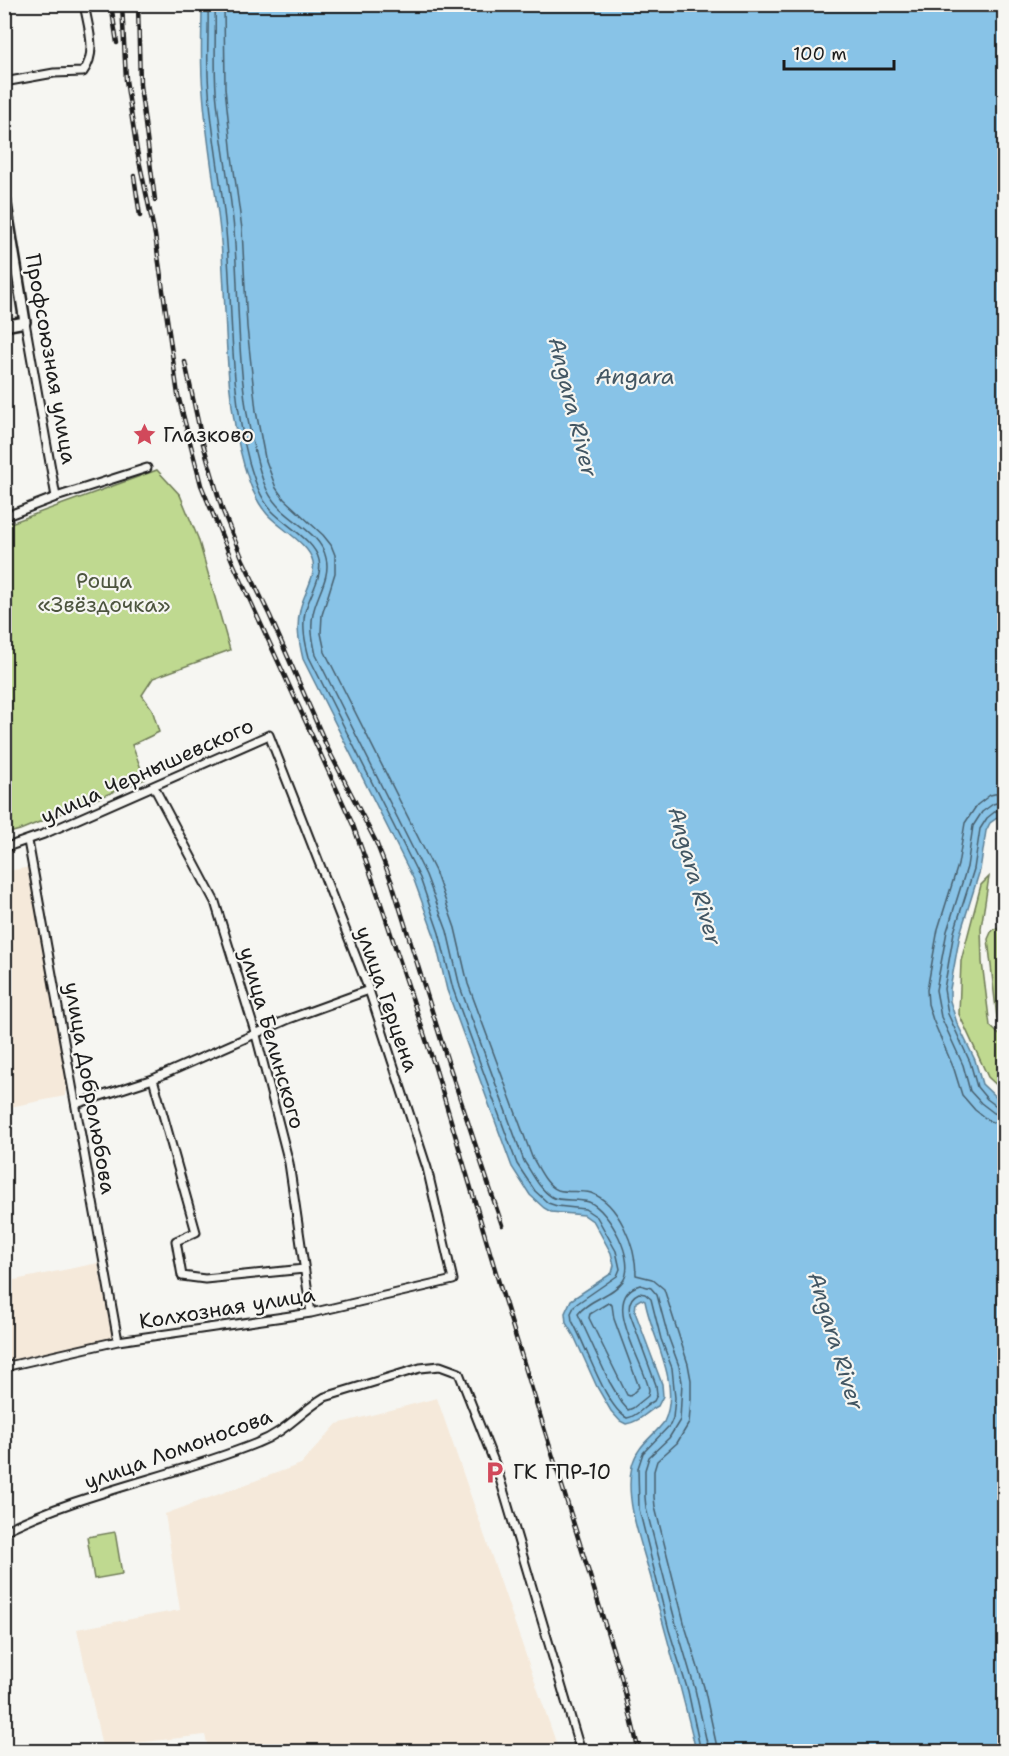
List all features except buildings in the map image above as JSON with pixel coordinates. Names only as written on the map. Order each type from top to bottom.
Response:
[{"type":"street","points":[[4,82],[54,73],[83,72],[90,63],[92,54],[84,4]]},
{"type":"street","name":"Профсоюзная улица","points":[[4,192],[56,497]]},
{"type":"street","points":[[4,326],[25,322]]},
{"type":"street","points":[[4,517],[56,497],[147,468]]},
{"type":"street","name":"улица Чернышевского","points":[[4,848],[28,841],[269,735]]},
{"type":"street","name":"улица Герцена","points":[[269,735],[369,990],[427,1168],[453,1281]]},
{"type":"street","name":"улица Белинского","points":[[154,787],[216,902],[256,1035],[289,1163],[311,1313]]},
{"type":"street","name":"улица Добролюбова","points":[[28,841],[118,1341]]},
{"type":"street","points":[[76,1104],[153,1079],[288,1019],[369,990]]},
{"type":"street","points":[[153,1079],[196,1232],[176,1240],[182,1276],[205,1279],[304,1269]]},
{"type":"street","name":"Колхозная улица","points":[[4,1367],[118,1341],[311,1313],[453,1281]]},
{"type":"street","name":"улица Ломоносова","points":[[4,1531],[100,1494],[258,1443],[287,1428],[311,1406],[325,1397],[420,1368],[440,1366],[459,1373],[497,1469],[581,1752]]},
{"type":"shaded area","points":[[4,865],[8,871],[30,867],[67,1077],[65,1096],[5,1108]]},
{"type":"shaded area","points":[[98,1263],[113,1339],[5,1361],[5,1282]]},
{"type":"shaded area","points":[[437,1398],[559,1751],[209,1752],[205,1735],[102,1747],[77,1629],[180,1610],[165,1514],[301,1464],[337,1424]]},
{"type":"green space","name":"Роща «Звёздочка»","points":[[157,470],[180,495],[198,538],[230,650],[153,678],[142,695],[152,709],[159,732],[132,745],[145,779],[5,834],[5,525]]},
{"type":"green space","points":[[989,877],[981,928],[982,962],[990,1026],[1004,1039],[1004,1092],[988,1077],[959,1014],[961,961],[981,885]]},
{"type":"green space","points":[[1004,925],[1004,1033],[997,1018],[988,939],[992,930]]},
{"type":"green space","points":[[115,1532],[122,1574],[94,1579],[87,1537]]},
{"type":"water","name":"Angara","points":[[202,5],[1004,5],[1004,813],[990,823],[986,831],[980,870],[960,934],[950,1001],[957,1023],[975,1060],[982,1084],[1004,1105],[1004,1751],[696,1751],[635,1522],[630,1493],[634,1459],[641,1447],[664,1422],[669,1407],[668,1377],[645,1301],[641,1299],[636,1302],[635,1312],[662,1384],[663,1396],[658,1406],[639,1419],[626,1424],[611,1411],[597,1387],[566,1323],[565,1313],[571,1300],[612,1273],[614,1265],[611,1253],[594,1222],[584,1215],[551,1212],[544,1208],[530,1195],[512,1167],[447,990],[434,935],[414,880],[303,659],[298,622],[313,574],[311,555],[263,509],[253,491],[244,465],[232,407],[229,378],[220,231],[202,80]]},
{"type":"railway","points":[[111,4],[117,43]]},
{"type":"railway","points":[[122,4],[126,80],[137,151],[155,235],[178,395],[201,485],[233,563],[353,825],[376,889],[435,1067],[499,1283],[621,1676],[639,1752]]},
{"type":"railway","points":[[138,4],[140,85],[155,200]]},
{"type":"railway","points":[[134,176],[140,216]]},
{"type":"railway","points":[[185,362],[202,440],[222,509],[328,749],[376,842],[392,883],[502,1225]]},
{"type":"place","name":"Глазково","points":[[145,435]]},
{"type":"place","name":"ГК ГПР-10","points":[[495,1472]]},
{"type":"water label","name":"Angara River","points":[[573,407]]},
{"type":"water label","name":"Angara River","points":[[695,876]]},
{"type":"water label","name":"Angara River","points":[[836,1341]]}]
